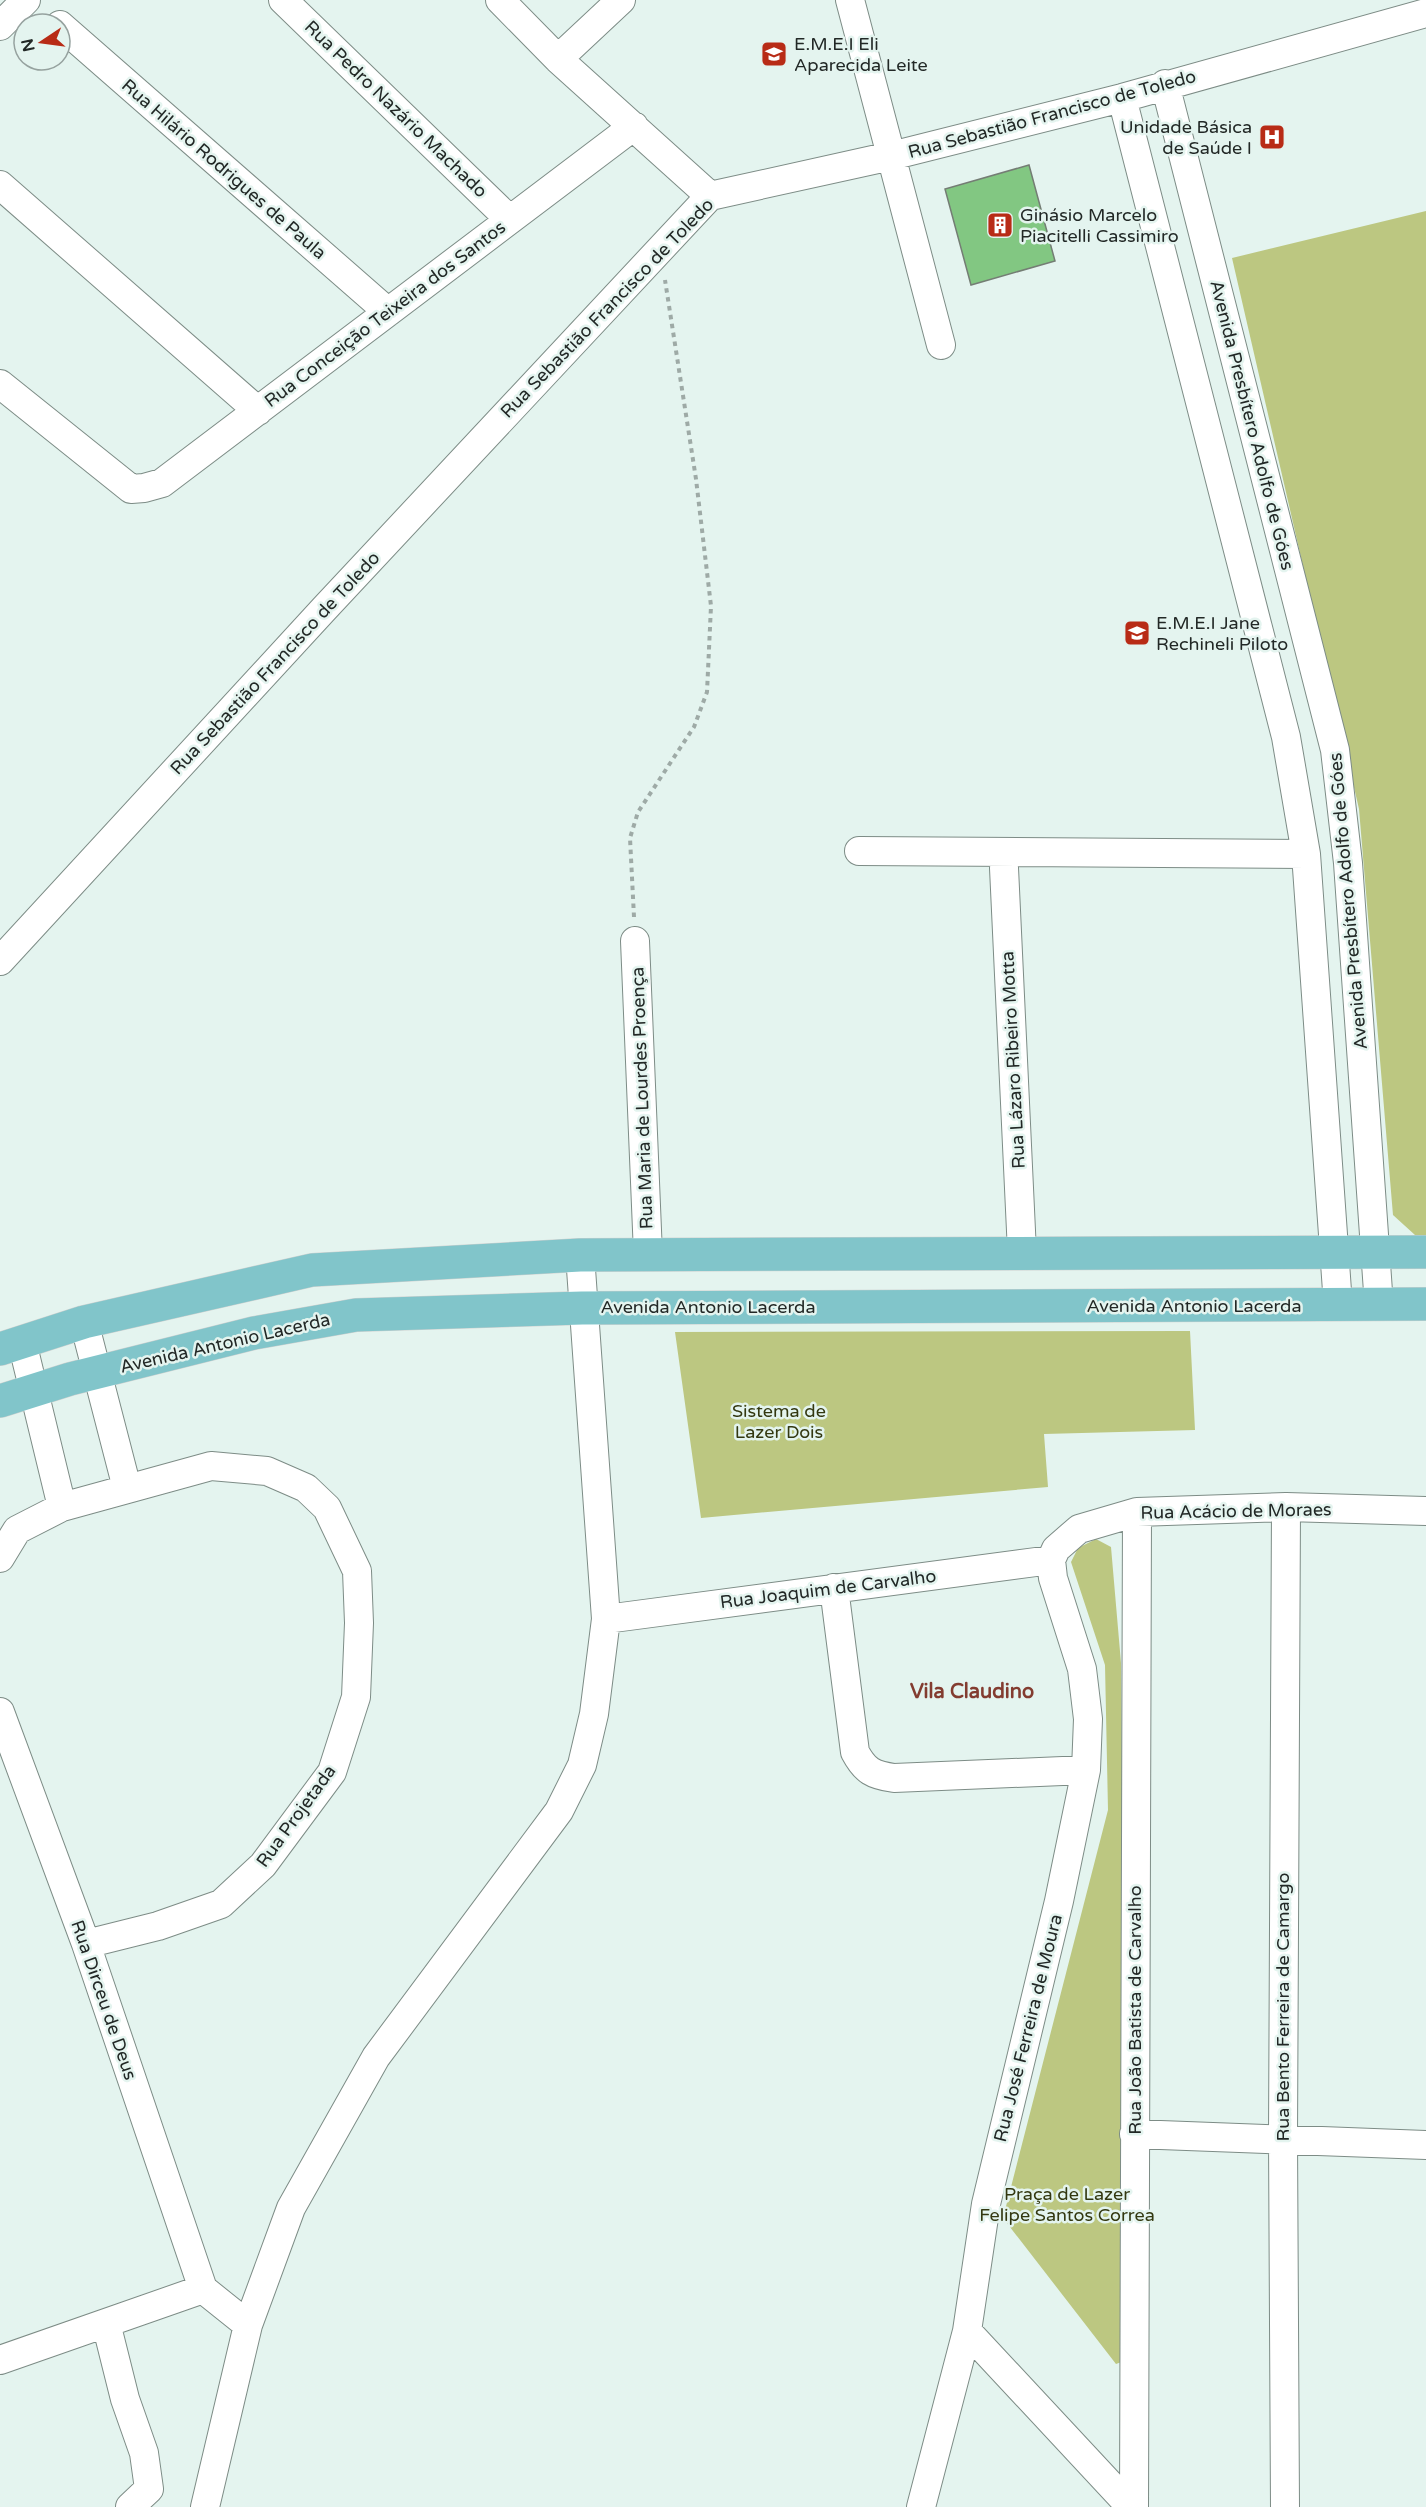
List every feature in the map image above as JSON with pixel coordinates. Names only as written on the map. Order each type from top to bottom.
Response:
[{"type":"main road","points":[[11,1345],[84,1322],[312,1270],[580,1255],[1426,1252]]},
{"type":"main road","name":"Avenida Antonio Lacerda","points":[[0,1401],[97,1372],[254,1334],[356,1314],[582,1308],[1426,1304]]},
{"type":"street","points":[[0,26],[26,0]]},
{"type":"street","name":"Rua Hilário Rodrigues de Paula","points":[[32,0],[46,12]]},
{"type":"street","name":"Rua Pedro Nazário Machado","points":[[283,0],[509,219]]},
{"type":"street","points":[[500,0],[558,59],[710,196]]},
{"type":"street","points":[[558,59],[621,0]]},
{"type":"street","points":[[851,0],[941,345]]},
{"type":"street","name":"Rua Sebastião Francisco de Toledo","points":[[0,961],[324,609],[710,196],[891,156],[1122,98],[1165,84],[1426,14]]},
{"type":"street","name":"Rua Hilário Rodrigues de Paula","points":[[72,35],[388,312]]},
{"type":"street","name":"Avenida Presbítero Adolfo de Góes","points":[[1165,84],[1335,750],[1348,862],[1379,1306]]},
{"type":"street","points":[[1122,98],[1286,737],[1306,854],[1338,1305]]},
{"type":"street","name":"Rua Conceição Teixeira dos Santos","points":[[0,384],[131,489],[162,483],[634,126]]},
{"type":"street","points":[[0,185],[258,411]]},
{"type":"street","points":[[859,851],[1306,854]]},
{"type":"street","name":"Rua Lázaro Ribeiro Motta","points":[[1004,868],[1022,1252]]},
{"type":"street","name":"Rua Maria de Lourdes Proença","points":[[636,941],[648,1254]]},
{"type":"street","points":[[205,2507],[248,2325],[291,2208],[376,2057],[559,1811],[582,1765],[594,1714],[606,1619],[580,1255]]},
{"type":"street","points":[[0,1558],[17,1530],[62,1507],[127,1488],[84,1322]]},
{"type":"street","points":[[11,1345],[34,1390],[62,1507]]},
{"type":"street","name":"Rua Projetada","points":[[86,1944],[158,1926],[221,1905],[263,1865],[332,1772],[356,1697],[359,1623],[357,1570],[327,1508],[306,1488],[267,1472],[211,1466],[127,1488]]},
{"type":"street","name":"Rua Acácio de Moraes","points":[[1053,1555],[1079,1529],[1137,1512],[1286,1507],[1426,1511]]},
{"type":"street","name":"Rua Bento Ferreira de Camargo","points":[[1285,2507],[1283,2138],[1286,1507]]},
{"type":"street","name":"Rua João Batista de Carvalho","points":[[1133,2507],[1137,1512]]},
{"type":"street","name":"Rua Joaquim de Carvalho","points":[[606,1619],[1053,1555]]},
{"type":"street","name":"Rua José Ferreira de Moura","points":[[921,2507],[967,2331],[986,2204],[1059,1901],[1086,1770],[1088,1719],[1082,1669],[1058,1596],[1053,1555]]},
{"type":"street","points":[[834,1588],[855,1752],[862,1766],[873,1775],[894,1778],[1086,1770]]},
{"type":"street","name":"Rua Dirceu de Deus","points":[[0,1712],[86,1944],[203,2289]]},
{"type":"street","points":[[1134,2134],[1426,2145]]},
{"type":"street","points":[[0,2360],[203,2289],[248,2325]]},
{"type":"street","points":[[106,2324],[125,2398],[144,2453],[149,2489],[130,2507]]},
{"type":"street","points":[[967,2331],[1133,2507]]},
{"type":"path","points":[[636,941],[630,838],[638,812],[694,727],[707,693],[711,606],[696,479],[660,249]]},
{"type":"green space","points":[[1426,211],[1426,1235],[1415,1235],[1393,1215],[1359,809],[1232,258]]},
{"type":"green space","name":"Sistema de Lazer Dois","points":[[1190,1331],[1195,1430],[1044,1434],[1048,1487],[701,1518],[675,1332]]},
{"type":"green space","name":"Praça de Lazer Felipe Santos Correa","points":[[1096,1539],[1111,1547],[1121,1663],[1127,2360],[1116,2364],[1003,2218],[1108,1810],[1105,1665],[1071,1562],[1078,1548]]},
{"type":"building","name":"Ginásio Marcelo Piacitelli Cassimiro","points":[[1029,165],[1055,261],[971,285],[945,189]]},
{"type":"place","name":"E.M.E.I Eli Aparecida Leite","points":[[774,54]]},
{"type":"place","name":"Unidade Básica de Saúde I","points":[[1272,137]]},
{"type":"place","name":"Ginásio Marcelo Piacitelli Cassimiro","points":[[1000,225]]},
{"type":"place","name":"E.M.E.I Jane Rechineli Piloto","points":[[1137,633]]},
{"type":"district","name":"Vila Claudino","points":[[972,1692]]}]
